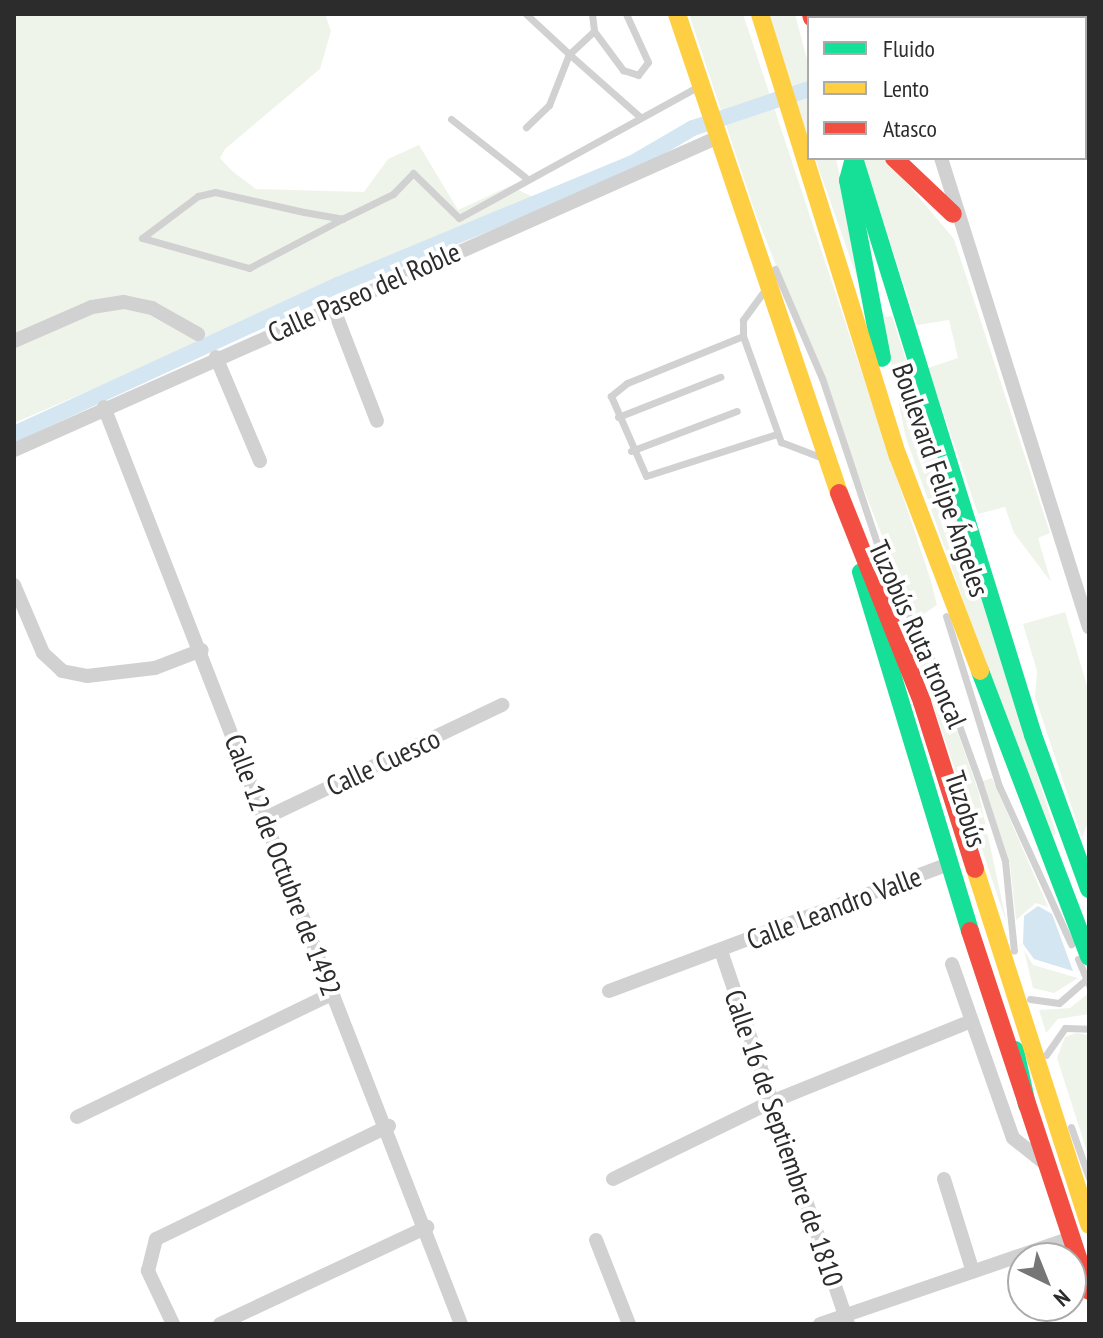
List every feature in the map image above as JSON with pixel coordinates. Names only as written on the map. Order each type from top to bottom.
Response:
[{"type":"main road","points":[[677,14],[825,458],[922,702],[1089,1225]]},
{"type":"main road","name":"Boulevard Felipe Ángeles","points":[[760,14],[776,82],[898,456],[1089,957]]},
{"type":"main road","points":[[853,160],[848,180],[898,456]]},
{"type":"main road","name":"Boulevard Felipe Ángeles","points":[[855,160],[1033,735],[1088,877]]},
{"type":"main road","points":[[896,160],[953,214]]},
{"type":"main road","points":[[847,515],[948,864],[1089,1291]]},
{"type":"main road","points":[[982,890],[1027,1105]]},
{"type":"street","name":"Calle Paseo del Roble","points":[[14,450],[104,407],[333,307],[713,116]]},
{"type":"street","points":[[941,160],[953,214],[1089,627]]},
{"type":"street","points":[[14,341],[92,307],[124,302],[152,308],[198,334]]},
{"type":"street","points":[[333,307],[377,421]]},
{"type":"street","points":[[216,357],[260,461]]},
{"type":"street","name":"Calle 12 de Octubre de 1492","points":[[104,407],[202,650],[332,994],[389,1126],[461,1324]]},
{"type":"street","points":[[14,585],[43,653],[62,671],[87,676],[155,668],[202,650]]},
{"type":"street","name":"Calle Cuesco","points":[[265,818],[502,705]]},
{"type":"street","name":"Calle Leandro Valle","points":[[609,991],[948,864]]},
{"type":"street","name":"Calle 16 de Septiembre de 1810","points":[[721,951],[847,1320]]},
{"type":"street","points":[[952,964],[1013,1138],[1047,1165]]},
{"type":"street","points":[[77,1117],[332,994]]},
{"type":"street","points":[[613,1179],[771,1102],[971,1021]]},
{"type":"street","points":[[173,1324],[148,1271],[156,1239],[389,1126]]},
{"type":"street","points":[[944,1179],[973,1272]]},
{"type":"street","points":[[220,1324],[427,1227]]},
{"type":"street","points":[[820,1324],[847,1320],[1071,1238]]},
{"type":"street","points":[[596,1240],[629,1324]]},
{"type":"lane","points":[[526,14],[639,116]]},
{"type":"lane","points":[[592,14],[594,31],[623,70],[645,71],[626,14]]},
{"type":"lane","points":[[342,219],[207,192],[141,235],[249,268],[393,194],[413,173],[459,218],[511,194],[525,177],[639,116],[713,116],[685,14]]},
{"type":"lane","points":[[747,14],[776,82]]},
{"type":"lane","points":[[526,127],[549,105],[569,54],[594,31]]},
{"type":"lane","name":"Tuzobús Ruta troncal","points":[[713,116],[822,378],[888,576],[943,681],[980,784],[1005,861],[1014,951],[1089,1178]]},
{"type":"lane","name":"Tuzobús Ruta troncal","points":[[788,116],[999,786],[1088,982]]},
{"type":"lane","points":[[451,119],[525,177]]},
{"type":"lane","points":[[767,286],[743,320],[743,336],[777,434],[789,447],[825,458]]},
{"type":"lane","points":[[743,336],[615,388],[618,417],[639,473],[653,476],[777,434]]},
{"type":"lane","points":[[618,417],[720,377]]},
{"type":"lane","points":[[631,451],[737,411]]},
{"type":"lane","name":"Tuzobús","points":[[888,576],[1014,951]]},
{"type":"lane","points":[[1030,999],[1059,1003],[1088,982]]},
{"type":"lane","points":[[1046,1055],[1065,1028],[1089,1029]]},
{"type":"shaded area","points":[[14,14],[325,14],[331,31],[320,69],[225,149],[220,158],[232,171],[256,189],[364,192],[388,159],[419,145],[458,210],[510,186],[535,198],[14,423]]},
{"type":"shaded area","points":[[689,14],[743,14],[931,581],[937,605],[915,620],[755,212]]},
{"type":"shaded area","points":[[767,14],[795,14],[807,59],[807,135]]},
{"type":"shaded area","points":[[816,160],[836,160],[866,303]]},
{"type":"shaded area","points":[[864,160],[888,160],[954,239],[1050,533],[1038,538],[1051,582],[1014,533],[1005,507],[978,514],[928,368],[958,358],[949,320],[917,325]]},
{"type":"shaded area","points":[[892,316],[1056,834],[1047,839],[905,435],[886,336],[884,317]]},
{"type":"shaded area","points":[[1065,612],[1089,692],[1089,820],[1082,838],[1035,697],[1037,671],[1023,624]]},
{"type":"shaded area","points":[[905,621],[940,683],[978,790],[1007,924]]},
{"type":"shaded area","points":[[992,778],[1048,907],[1036,903],[1016,920],[1010,864],[983,781]]},
{"type":"shaded area","points":[[1024,950],[1033,965],[1078,978],[1054,993],[1033,988]]},
{"type":"shaded area","points":[[1089,993],[1089,1014],[1058,1019],[1046,1033],[1039,1010],[1070,1008]]},
{"type":"shaded area","points":[[1076,1033],[1089,1035],[1089,1158],[1057,1058],[1065,1037]]},
{"type":"water","points":[[1038,906],[1052,914],[1073,971],[1034,959],[1023,944],[1024,916]]},
{"type":"waterway","points":[[1074,16],[1085,14]]},
{"type":"waterway","points":[[14,434],[338,285],[633,163],[693,128],[807,90]]},
{"type":"traffic: fast","points":[[853,160],[848,180],[882,358]]},
{"type":"traffic: fast","points":[[855,160],[1033,735],[1089,889]]},
{"type":"traffic: fast","points":[[861,572],[970,931]]},
{"type":"traffic: fast","points":[[980,671],[1089,957]]},
{"type":"traffic: fast","points":[[1015,1050],[1027,1105]]},
{"type":"traffic: slow","points":[[677,14],[839,493]]},
{"type":"traffic: slow","points":[[760,14],[898,456],[980,671]]},
{"type":"traffic: slow","points":[[975,869],[1089,1225]]},
{"type":"traffic: jam","points":[[896,160],[953,214]]},
{"type":"traffic: jam","points":[[839,493],[922,702],[975,869]]},
{"type":"traffic: jam","points":[[970,931],[1089,1291]]}]
